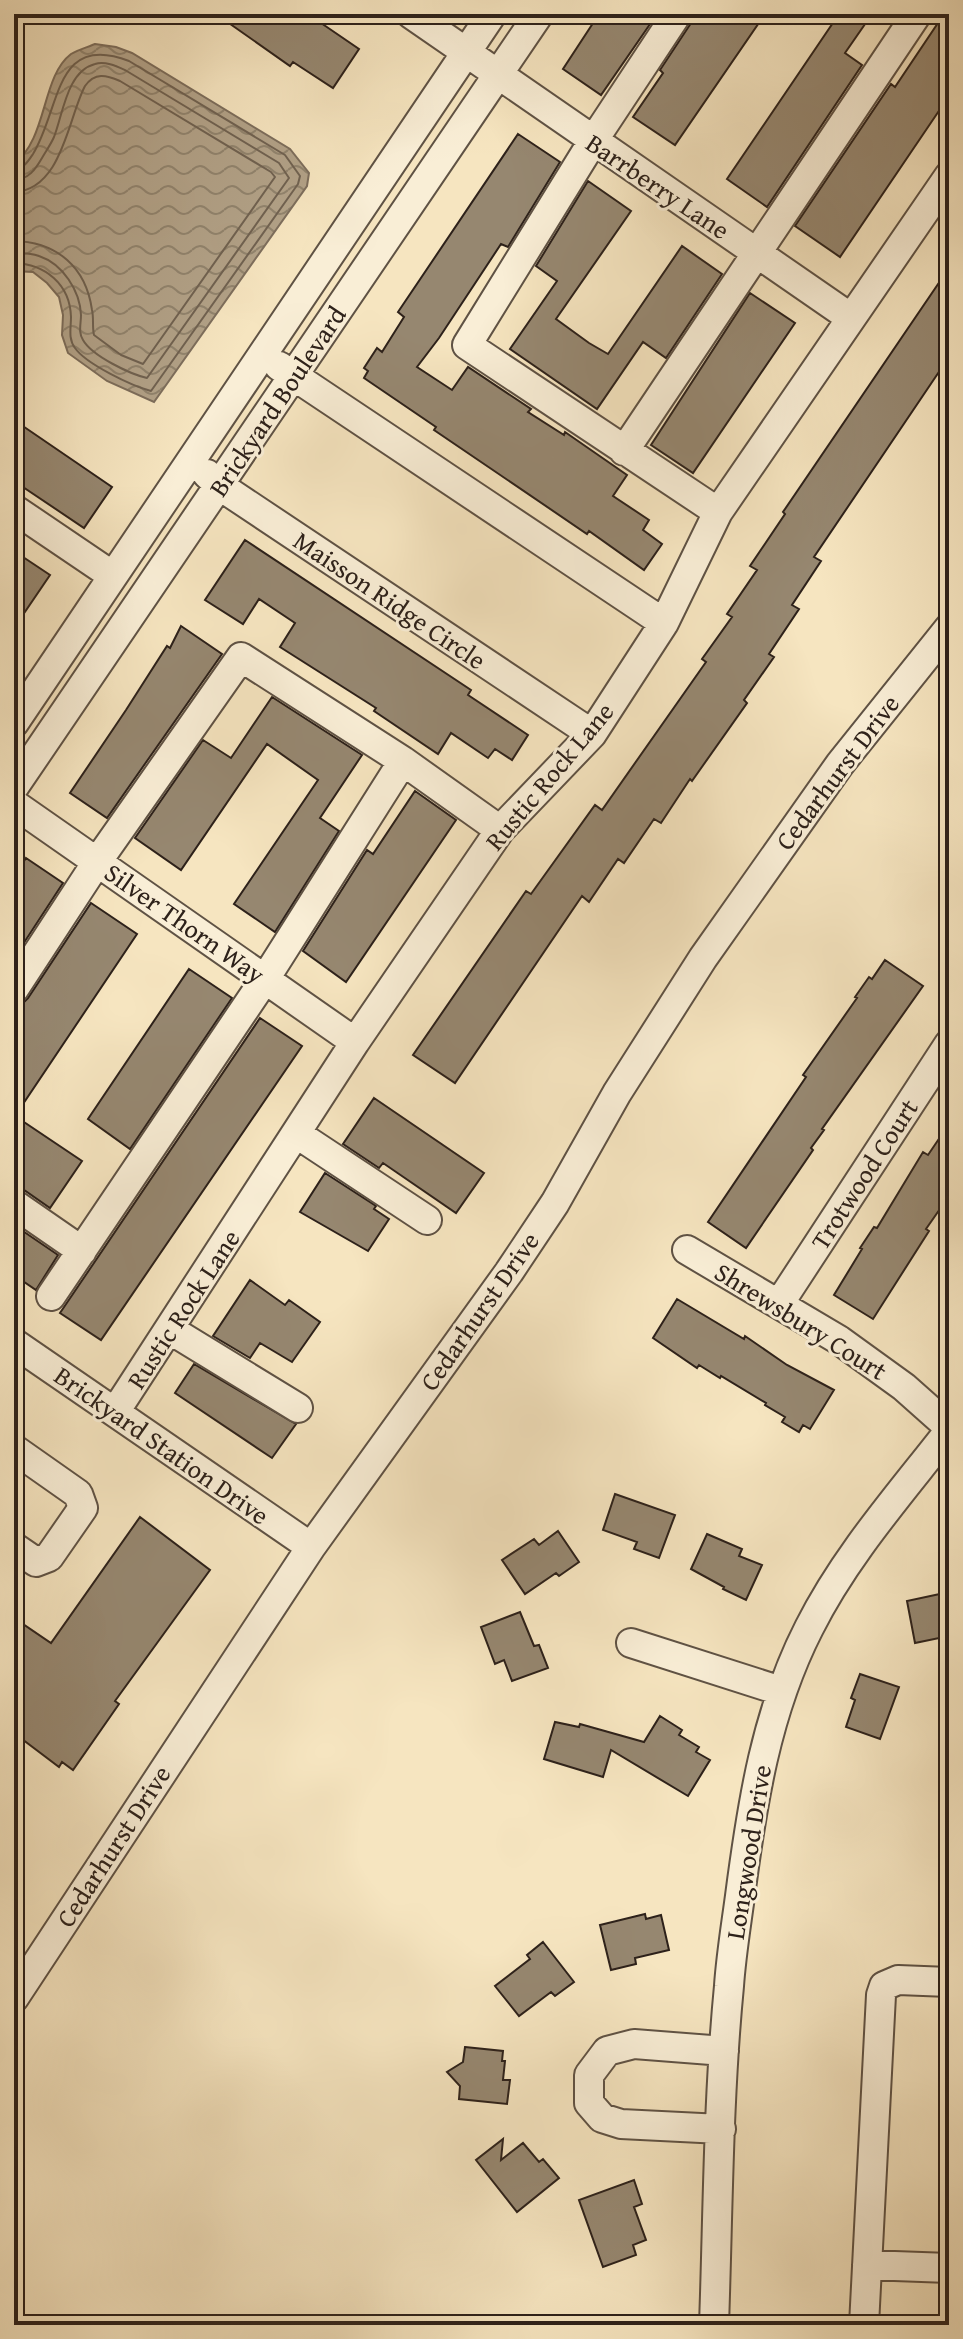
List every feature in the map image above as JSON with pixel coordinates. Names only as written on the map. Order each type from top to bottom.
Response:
[{"type":"street","name":"Barrberry Lane","points":[[411,14],[851,318]]},
{"type":"street","name":"Brickyard Boulevard","points":[[14,723],[492,14]]},
{"type":"street","name":"Brickyard Boulevard","points":[[14,787],[539,14]]},
{"type":"street","points":[[677,14],[593,141],[467,345],[718,512]]},
{"type":"street","points":[[624,451],[917,14]]},
{"type":"street","name":"Rustic Rock Lane","points":[[115,1412],[355,1042],[500,830],[592,734],[664,623],[718,512],[949,176]]},
{"type":"street","points":[[263,355],[664,623]]},
{"type":"street","name":"Maisson Ridge Circle","points":[[191,461],[220,486],[592,734]]},
{"type":"street","points":[[14,509],[113,576]]},
{"type":"street","name":"Cedarhurst Drive","points":[[14,1998],[311,1547],[555,1203],[617,1093],[703,958],[840,764],[949,628]]},
{"type":"street","points":[[14,989],[97,862],[241,657],[403,761],[500,830]]},
{"type":"street","points":[[51,1296],[265,979],[403,761]]},
{"type":"street","name":"Silver Thorn Way","points":[[14,804],[355,1042]]},
{"type":"street","name":"Trotwood Court","points":[[779,1304],[949,1044]]},
{"type":"street","points":[[297,1134],[427,1220]]},
{"type":"street","points":[[14,1204],[82,1251]]},
{"type":"street","name":"Shrewsbury Court","points":[[687,1250],[839,1340],[904,1387],[949,1429]]},
{"type":"street","points":[[169,1329],[298,1408]]},
{"type":"street","name":"Brickyard Station Drive","points":[[14,1345],[311,1547]]},
{"type":"street","name":"Longwood Drive","points":[[714,2325],[729,1985],[749,1823],[765,1746],[781,1691],[808,1629],[875,1525],[949,1429]]},
{"type":"street","points":[[14,1449],[78,1494],[83,1508],[49,1557],[36,1562],[14,1547]]},
{"type":"street","points":[[631,1643],[781,1691]]},
{"type":"street","points":[[864,2325],[881,1995],[884,1986],[898,1980],[949,1982]]},
{"type":"street","points":[[721,2129],[621,2124],[602,2118],[589,2103],[589,2075],[607,2051],[634,2044],[724,2051]]},
{"type":"street","points":[[867,2265],[949,2268]]},
{"type":"water","points":[[95,44],[132,53],[290,149],[309,173],[307,186],[154,402],[107,381],[68,353],[62,335],[63,315],[59,297],[33,272],[14,271],[14,164],[33,139],[61,64],[71,54]]},
{"type":"building","points":[[216,14],[326,14],[321,23],[359,49],[333,88],[293,62],[290,66]]},
{"type":"building","points":[[599,14],[657,14],[601,95],[563,69]]},
{"type":"building","points":[[694,14],[765,14],[675,145],[633,117],[663,73],[660,70]]},
{"type":"building","points":[[839,14],[872,14],[845,53],[862,65],[767,207],[727,179]]},
{"type":"building","points":[[944,14],[949,14],[949,96],[840,257],[795,226],[891,84],[895,87]]},
{"type":"building","points":[[518,134],[560,162],[508,247],[501,244],[417,367],[452,390],[468,367],[531,409],[528,412],[564,435],[565,432],[627,475],[613,496],[649,520],[643,530],[662,544],[644,570],[434,430],[436,427],[364,378],[368,371],[364,368],[377,348],[382,352],[404,317],[398,312]]},
{"type":"building","points":[[588,181],[631,211],[556,319],[589,343],[608,354],[682,246],[722,274],[666,358],[643,342],[597,409],[510,349],[557,281],[536,266]]},
{"type":"building","points":[[949,268],[949,357],[814,557],[821,561],[792,605],[799,609],[769,654],[774,657],[744,700],[747,703],[661,823],[654,819],[624,863],[618,859],[589,902],[582,896],[455,1083],[413,1055],[526,891],[531,894],[595,805],[602,810],[706,662],[702,659],[732,617],[727,614],[757,570],[750,566],[785,514],[783,512]]},
{"type":"building","points":[[750,293],[795,323],[693,473],[651,445]]},
{"type":"building","points":[[14,420],[112,487],[84,528],[14,481]]},
{"type":"building","points":[[245,540],[471,690],[468,695],[528,735],[512,760],[495,749],[488,758],[451,733],[438,754],[374,711],[376,708],[280,647],[295,623],[259,599],[243,624],[205,600]]},
{"type":"building","points":[[14,551],[50,575],[14,628]]},
{"type":"building","points":[[181,626],[222,654],[107,818],[70,793],[167,646],[170,648]]},
{"type":"building","points":[[272,697],[362,755],[320,818],[339,831],[275,932],[234,904],[318,780],[267,744],[181,870],[135,838],[203,740],[231,758]]},
{"type":"building","points":[[415,791],[456,820],[346,982],[303,951],[367,850],[373,854]]},
{"type":"building","points":[[26,858],[63,883],[14,958],[14,876]]},
{"type":"building","points":[[91,903],[137,934],[15,1116],[82,1161],[50,1208],[24,1190],[14,1187],[14,1006],[28,998]]},
{"type":"building","points":[[885,960],[923,986],[822,1129],[811,1148],[813,1150],[746,1248],[708,1222],[806,1077],[803,1075],[855,997]]},
{"type":"building","points":[[189,969],[232,998],[130,1149],[88,1119]]},
{"type":"building","points":[[260,1018],[302,1046],[101,1340],[60,1313]]},
{"type":"building","points":[[374,1098],[484,1173],[456,1213],[383,1163],[379,1168],[343,1144]]},
{"type":"building","points":[[949,1124],[949,1196],[873,1319],[834,1295],[860,1248],[874,1227],[877,1228],[923,1152],[928,1155]]},
{"type":"building","points":[[325,1173],[376,1206],[374,1209],[389,1219],[368,1251],[300,1212]]},
{"type":"building","points":[[14,1225],[58,1255],[36,1290],[14,1275]]},
{"type":"building","points":[[250,1280],[285,1305],[289,1300],[320,1322],[292,1362],[260,1343],[250,1358],[213,1336]]},
{"type":"building","points":[[677,1299],[834,1390],[810,1429],[803,1425],[799,1432],[782,1422],[785,1417],[766,1403],[721,1376],[699,1365],[697,1368],[653,1338]]},
{"type":"building","points":[[194,1364],[296,1424],[272,1458],[175,1393]]},
{"type":"building","points":[[615,1494],[675,1515],[659,1558],[634,1549],[637,1542],[603,1530]]},
{"type":"building","points":[[140,1517],[210,1570],[115,1701],[119,1704],[73,1770],[62,1762],[59,1767],[14,1733],[14,1618],[51,1643]]},
{"type":"building","points":[[558,1531],[579,1562],[525,1594],[502,1560],[534,1539],[539,1545]]},
{"type":"building","points":[[707,1534],[742,1549],[739,1556],[762,1565],[746,1600],[691,1569]]},
{"type":"building","points":[[949,1592],[949,1636],[915,1643],[907,1601]]},
{"type":"building","points":[[520,1612],[534,1646],[539,1645],[548,1668],[512,1681],[504,1660],[495,1664],[481,1627]]},
{"type":"building","points":[[860,1674],[899,1687],[880,1739],[846,1727],[855,1700],[851,1698]]},
{"type":"building","points":[[660,1716],[682,1730],[679,1735],[699,1747],[696,1752],[710,1760],[688,1796],[611,1750],[603,1777],[544,1759],[555,1722],[579,1727],[580,1724],[644,1742]]},
{"type":"building","points":[[645,1914],[646,1919],[661,1915],[669,1950],[635,1958],[636,1964],[611,1970],[600,1925]]},
{"type":"building","points":[[543,1942],[574,1982],[555,1996],[551,1992],[519,2016],[495,1986],[530,1959],[527,1955]]},
{"type":"building","points":[[465,2047],[503,2051],[503,2080],[510,2080],[507,2104],[459,2099],[460,2086],[447,2072],[463,2062]]},
{"type":"building","points":[[503,2139],[501,2160],[523,2143],[539,2162],[543,2159],[559,2178],[517,2212],[476,2160]]},
{"type":"building","points":[[634,2180],[642,2204],[634,2207],[646,2240],[633,2245],[636,2255],[603,2267],[579,2200]]}]
